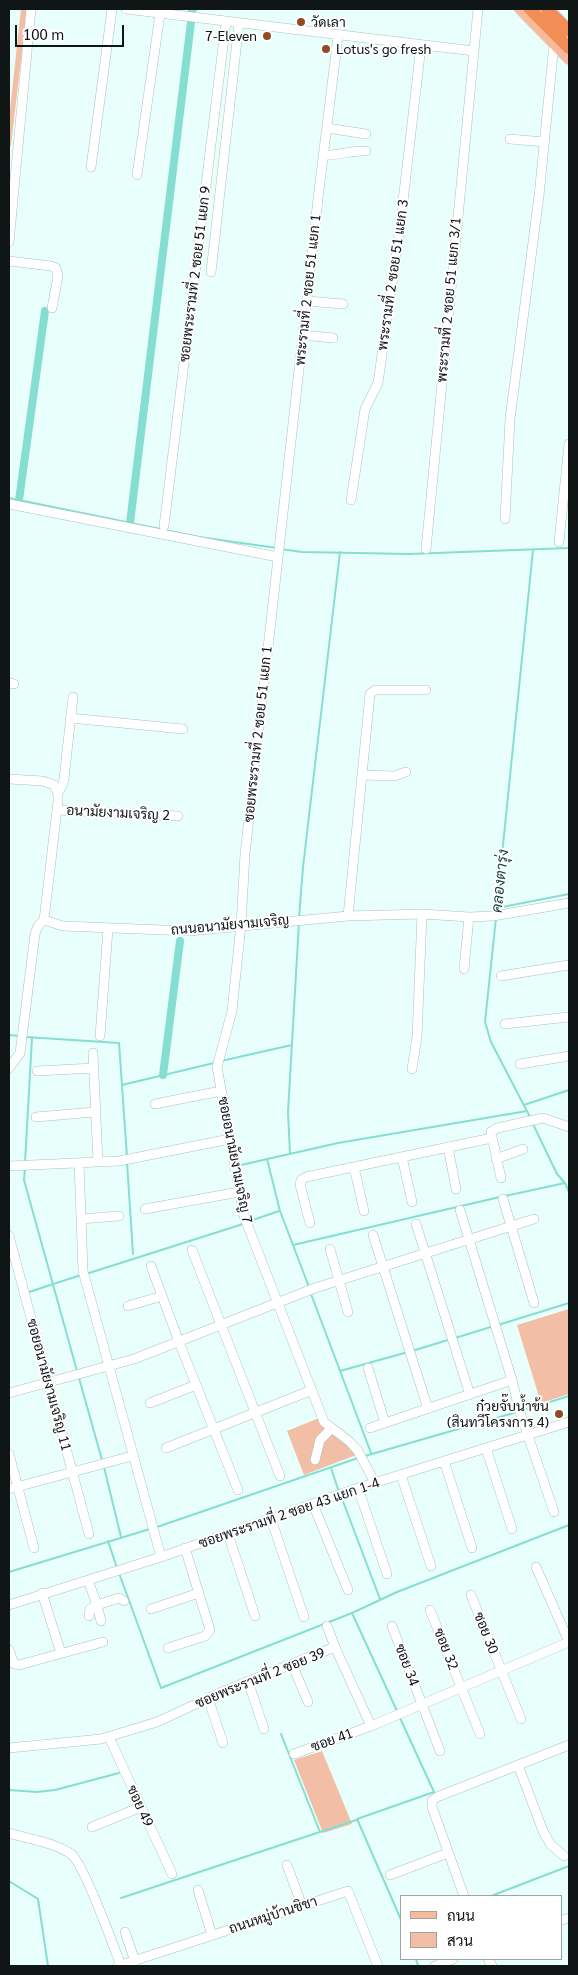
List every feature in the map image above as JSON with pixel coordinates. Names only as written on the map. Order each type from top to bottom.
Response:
[{"type":"highway","points":[[530,9],[569,48]]},
{"type":"highway","points":[[550,10],[569,27]]},
{"type":"highway","points":[[550,10],[569,31]]},
{"type":"main road","points":[[520,9],[569,59]]},
{"type":"street","points":[[9,242],[13,154],[31,9]]},
{"type":"street","points":[[91,167],[112,9]]},
{"type":"street","points":[[126,9],[474,51]]},
{"type":"street","name":"พระรามที่ 2 ซอย 51 แยก 3/1","points":[[426,549],[478,9]]},
{"type":"street","points":[[137,175],[160,14]]},
{"type":"street","name":"ซอยพระรามที่ 2 ซอย 51 แยก 9","points":[[164,526],[226,22]]},
{"type":"street","points":[[211,272],[239,24]]},
{"type":"street","name":"พระรามที่ 2 ซอย 51 แยก 1","points":[[280,544],[338,36]]},
{"type":"street","points":[[505,519],[510,419],[539,196],[554,44]]},
{"type":"street","name":"พระรามที่ 2 ซอย 51 แยก 3","points":[[351,500],[365,409],[378,384],[400,227],[421,46]]},
{"type":"street","points":[[327,128],[366,134]]},
{"type":"street","points":[[510,139],[544,142]]},
{"type":"street","points":[[323,155],[342,155],[354,150],[366,151]]},
{"type":"street","points":[[9,261],[56,268],[58,276],[52,308]]},
{"type":"street","points":[[307,301],[343,304]]},
{"type":"street","points":[[303,334],[333,338]]},
{"type":"street","points":[[560,542],[569,444]]},
{"type":"street","points":[[9,504],[278,555]]},
{"type":"street","name":"ซอยพระรามที่ 2 ซอย 51 แยก 1","points":[[241,925],[245,854],[280,544]]},
{"type":"street","points":[[348,916],[370,694],[372,691],[426,690]]},
{"type":"street","points":[[9,1068],[20,1053],[35,934],[38,926],[44,920],[58,793],[64,780],[73,697]]},
{"type":"street","points":[[70,718],[183,729]]},
{"type":"street","points":[[362,775],[394,776],[406,772]]},
{"type":"street","points":[[9,779],[43,781],[54,785],[58,793]]},
{"type":"street","name":"อนามัยงามเจริญ 2","points":[[57,810],[178,816]]},
{"type":"street","name":"ถนนอนามัยงามเจริญ","points":[[44,920],[63,926],[188,931],[289,920],[348,916],[422,914],[469,917],[497,915],[569,903]]},
{"type":"street","points":[[412,1070],[416,1037],[422,914]]},
{"type":"street","points":[[464,969],[469,917]]},
{"type":"street","name":"ซอยอนามัยงามเจริญ 7","points":[[241,925],[232,1011],[217,1067],[245,1220],[324,1422],[350,1442],[358,1451],[374,1483]]},
{"type":"street","points":[[100,1036],[108,929]]},
{"type":"street","points":[[501,976],[569,965]]},
{"type":"street","points":[[505,1024],[569,1017]]},
{"type":"street","points":[[93,1053],[98,1162]]},
{"type":"street","points":[[520,1064],[569,1056]]},
{"type":"street","points":[[37,1072],[94,1068]]},
{"type":"street","points":[[155,1104],[221,1090]]},
{"type":"street","points":[[36,1117],[95,1112]]},
{"type":"street","points":[[501,1178],[491,1132],[497,1128],[539,1118],[546,1118],[569,1127]]},
{"type":"street","points":[[310,1223],[300,1185],[301,1180],[306,1177],[492,1138]]},
{"type":"street","points":[[9,1166],[119,1161],[230,1139]]},
{"type":"street","points":[[448,1147],[456,1189]]},
{"type":"street","points":[[496,1159],[523,1149]]},
{"type":"street","points":[[402,1157],[412,1202]]},
{"type":"street","points":[[78,1163],[83,1271],[161,1557]]},
{"type":"street","points":[[354,1167],[364,1211]]},
{"type":"street","points":[[145,1209],[239,1192]]},
{"type":"street","points":[[503,1198],[534,1303]]},
{"type":"street","points":[[460,1210],[521,1413],[554,1512]]},
{"type":"street","points":[[81,1219],[119,1216]]},
{"type":"street","points":[[9,1393],[109,1367],[179,1342],[315,1288],[534,1219]]},
{"type":"street","points":[[416,1224],[470,1395]]},
{"type":"street","points":[[373,1235],[428,1409]]},
{"type":"street","name":"ซอยอนามัยงามเจริญ 11","points":[[9,1236],[89,1534]]},
{"type":"street","points":[[330,1249],[348,1312]]},
{"type":"street","points":[[192,1250],[280,1476]]},
{"type":"street","points":[[151,1266],[238,1490]]},
{"type":"street","points":[[128,1306],[162,1296]]},
{"type":"street","points":[[368,1368],[385,1423]]},
{"type":"street","points":[[370,1428],[512,1380]]},
{"type":"street","points":[[150,1403],[196,1385]]},
{"type":"street","points":[[166,1448],[312,1390]]},
{"type":"street","name":"ซอยพระรามที่ 2 ซอย 43 แยก 1-4","points":[[9,1605],[42,1593],[161,1557],[358,1488],[569,1422]]},
{"type":"street","points":[[315,1460],[320,1440],[331,1429]]},
{"type":"street","points":[[486,1448],[512,1529]]},
{"type":"street","points":[[9,1454],[13,1488],[34,1548]]},
{"type":"street","points":[[13,1488],[132,1456]]},
{"type":"street","points":[[444,1461],[472,1548]]},
{"type":"street","points":[[401,1475],[431,1566]]},
{"type":"street","points":[[358,1488],[387,1574]]},
{"type":"street","points":[[313,1504],[348,1590]]},
{"type":"street","points":[[271,1519],[304,1617]]},
{"type":"street","points":[[228,1534],[255,1616]]},
{"type":"street","points":[[168,1648],[210,1632],[210,1626],[186,1548]]},
{"type":"street","points":[[371,1726],[569,1642],[536,1567]]},
{"type":"street","points":[[88,1580],[101,1621]]},
{"type":"street","points":[[42,1593],[61,1653]]},
{"type":"street","points":[[151,1608],[199,1593]]},
{"type":"street","name":"ซอย 30","points":[[471,1594],[521,1719]]},
{"type":"street","points":[[90,1616],[90,1609],[97,1605],[119,1598],[124,1601]]},
{"type":"street","name":"ซอย 32","points":[[430,1610],[480,1734]]},
{"type":"street","points":[[327,1626],[335,1648]]},
{"type":"street","name":"ซอย 34","points":[[392,1626],[440,1751]]},
{"type":"street","points":[[9,1650],[14,1664],[19,1665],[103,1642]]},
{"type":"street","name":"ซอยพระรามที่ 2 ซอย 39","points":[[9,1748],[78,1742],[109,1737],[157,1722],[248,1681],[335,1648],[371,1726]]},
{"type":"street","points":[[292,1664],[308,1702]]},
{"type":"street","points":[[248,1681],[264,1729]]},
{"type":"street","points":[[208,1698],[223,1743]]},
{"type":"street","name":"ซอย 41","points":[[294,1754],[371,1726]]},
{"type":"street","name":"ซอย 49","points":[[109,1737],[172,1874]]},
{"type":"street","points":[[463,1895],[432,1807],[432,1801],[437,1797],[569,1745]]},
{"type":"street","points":[[518,1765],[547,1839],[564,1856]]},
{"type":"street","points":[[92,1827],[141,1807]]},
{"type":"street","name":"ถนนหมู่บ้านชิชา","points":[[9,1833],[62,1848],[73,1855],[84,1875],[120,1966],[348,1890],[378,1966]]},
{"type":"street","points":[[390,1875],[448,1853]]},
{"type":"street","points":[[287,1865],[302,1906]]},
{"type":"street","points":[[198,1890],[212,1935]]},
{"type":"street","points":[[125,1932],[135,1961]]},
{"type":"street","points":[[435,1966],[450,1960]]},
{"type":"green space","points":[[21,9],[27,9],[11,145],[9,148],[9,119]]},
{"type":"green space","points":[[569,1309],[569,1394],[541,1403],[517,1325]]},
{"type":"green space","points":[[324,1416],[350,1440],[356,1455],[304,1475],[287,1431]]},
{"type":"green space","points":[[322,1751],[352,1824],[323,1833],[294,1760]]},
{"type":"waterway","points":[[130,523],[191,22]]},
{"type":"waterway","points":[[19,500],[45,311]]},
{"type":"waterway","points":[[9,498],[199,537],[277,548]]},
{"type":"waterway","points":[[281,549],[302,552],[409,554],[569,548]]},
{"type":"waterway","name":"คลองตารุ่ง","points":[[496,914],[533,550]]},
{"type":"waterway","points":[[299,918],[303,867],[340,552]]},
{"type":"waterway","points":[[497,908],[569,894]]},
{"type":"waterway","name":"คลองตารุ่ง","points":[[496,918],[485,1022],[491,1042],[530,1117]]},
{"type":"waterway","points":[[290,1154],[288,1112],[299,922]]},
{"type":"waterway","points":[[163,1075],[180,941]]},
{"type":"waterway","points":[[9,1035],[19,1036]]},
{"type":"waterway","points":[[26,1037],[119,1043],[127,1157]]},
{"type":"waterway","points":[[25,1163],[32,1038]]},
{"type":"waterway","points":[[221,1061],[292,1045]]},
{"type":"waterway","points":[[122,1085],[214,1063]]},
{"type":"waterway","points":[[524,1105],[569,1090]]},
{"type":"waterway","points":[[241,1165],[338,1143],[527,1111]]},
{"type":"waterway","name":"คลองตารุ่ง","points":[[533,1124],[557,1174],[565,1183],[569,1192]]},
{"type":"waterway","points":[[267,1159],[280,1211],[309,1287]]},
{"type":"waterway","points":[[127,1162],[133,1254]]},
{"type":"waterway","points":[[25,1168],[24,1180],[77,1371]]},
{"type":"waterway","points":[[505,1196],[565,1183]]},
{"type":"waterway","points":[[293,1245],[500,1197]]},
{"type":"waterway","points":[[250,1221],[279,1211]]},
{"type":"waterway","points":[[86,1274],[243,1224]]},
{"type":"waterway","points":[[29,1292],[81,1275]]},
{"type":"waterway","points":[[311,1294],[371,1453]]},
{"type":"waterway","points":[[498,1325],[569,1303]]},
{"type":"waterway","points":[[455,1338],[494,1326]]},
{"type":"waterway","points":[[412,1351],[448,1340]]},
{"type":"waterway","points":[[340,1371],[408,1352]]},
{"type":"waterway","points":[[79,1378],[102,1460]]},
{"type":"waterway","points":[[524,1410],[569,1396]]},
{"type":"waterway","points":[[365,1456],[517,1412]]},
{"type":"waterway","points":[[157,1527],[358,1458]]},
{"type":"waterway","points":[[104,1467],[121,1537]]},
{"type":"waterway","points":[[331,1468],[339,1492]]},
{"type":"waterway","points":[[341,1496],[380,1599]]},
{"type":"waterway","points":[[119,1573],[161,1688],[352,1613],[397,1592],[569,1525]]},
{"type":"waterway","points":[[9,1572],[150,1529]]},
{"type":"waterway","points":[[108,1541],[117,1568]]},
{"type":"waterway","points":[[352,1613],[397,1711]]},
{"type":"waterway","points":[[400,1718],[434,1792],[357,1819],[400,1917]]},
{"type":"waterway","points":[[281,1734],[320,1832]]},
{"type":"waterway","points":[[9,1790],[37,1792],[55,1790],[119,1773]]},
{"type":"waterway","points":[[121,1898],[356,1820]]},
{"type":"waterway","points":[[494,1895],[569,1866]]},
{"type":"waterway","points":[[9,1881],[38,1899],[48,1966]]},
{"type":"waterway","points":[[416,1960],[418,1966]]},
{"type":"place","name":"วัดเลา","points":[[301,22]]},
{"type":"place","name":"7-Eleven","points":[[267,36]]},
{"type":"place","name":"Lotus's go fresh","points":[[326,49]]},
{"type":"place","name":"ก๋วยจั๊บน้ำข้น (สินทวีโครงการ 4)","points":[[559,1414]]}]
